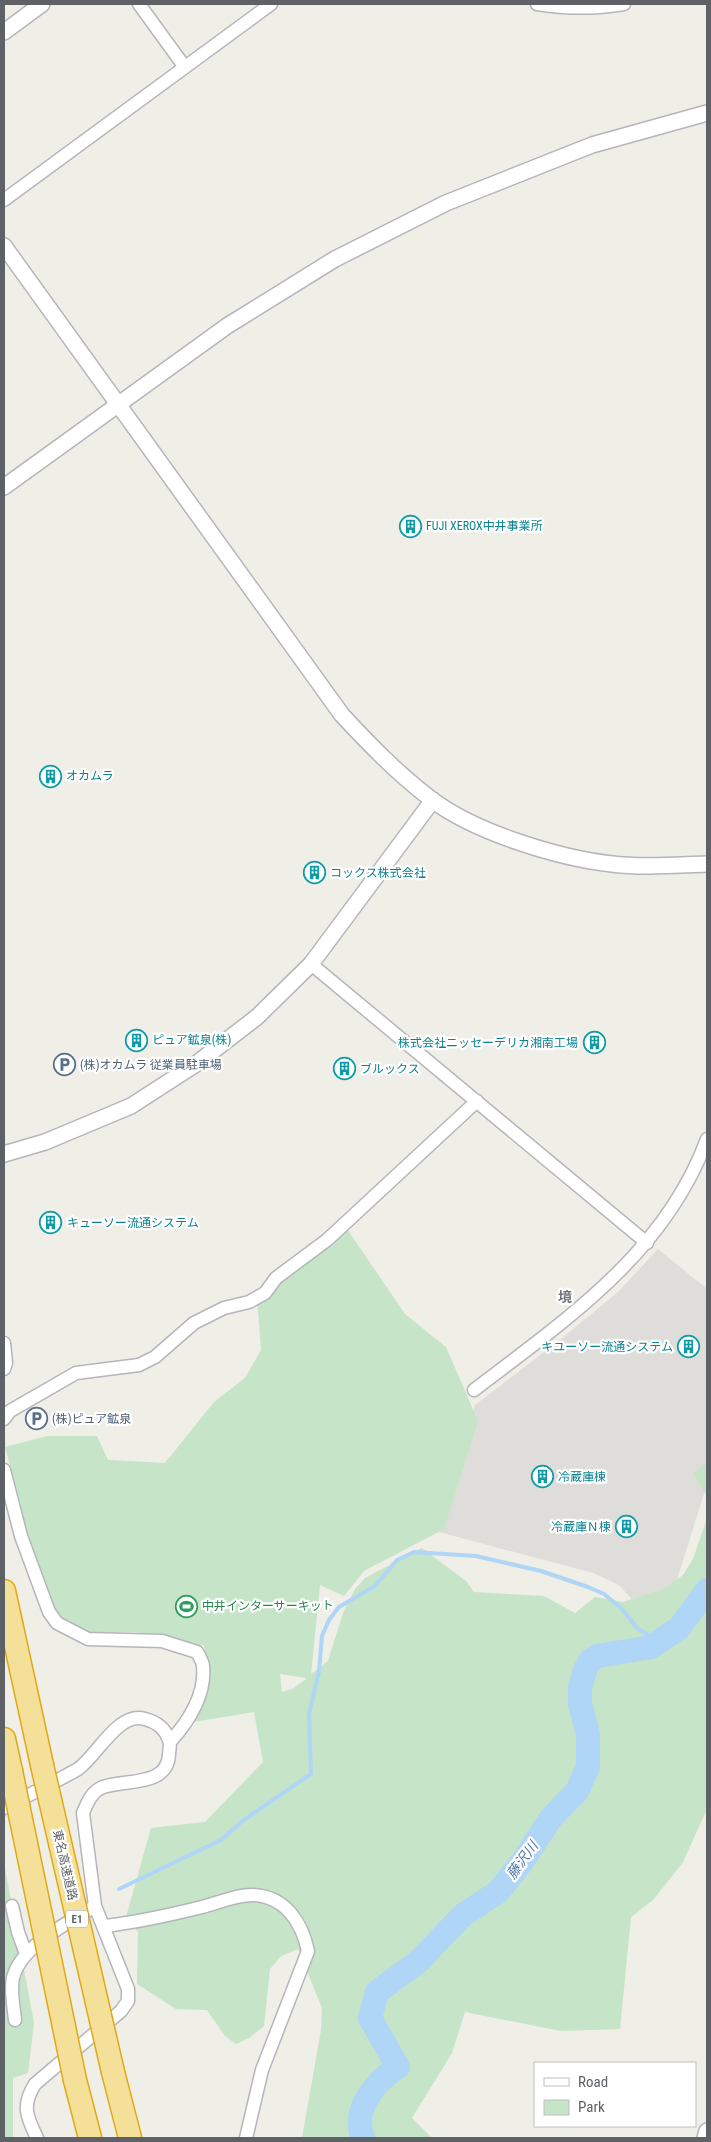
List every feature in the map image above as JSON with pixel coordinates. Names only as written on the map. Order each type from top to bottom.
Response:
[{"type":"highway","name":"東名高速道路","points":[[4,1591],[42,1765],[130,2138]]},
{"type":"highway","points":[[4,1738],[90,2138]]},
{"type":"street","points":[[4,32],[42,4]]},
{"type":"street","points":[[140,4],[184,66]]},
{"type":"street","points":[[4,200],[184,66],[271,4]]},
{"type":"street","points":[[537,4],[574,9],[592,9],[624,4]]},
{"type":"street","points":[[4,487],[227,326],[327,264],[446,203],[592,145],[707,113]]},
{"type":"street","points":[[4,246],[342,715],[382,758],[433,800],[470,821],[556,854],[612,865],[707,864]]},
{"type":"street","points":[[4,1154],[45,1142],[131,1106],[196,1064],[257,1017],[311,964],[433,800]]},
{"type":"street","points":[[311,964],[646,1243]]},
{"type":"street","points":[[4,1418],[10,1411],[76,1374],[138,1365],[155,1357],[194,1323],[224,1308],[249,1302],[265,1293],[276,1278],[327,1240],[477,1101]]},
{"type":"street","points":[[474,1390],[603,1290],[646,1243],[674,1206],[697,1167],[707,1138]]},
{"type":"street","points":[[4,1343],[6,1363],[4,1369]]},
{"type":"street","points":[[4,1470],[21,1536],[49,1612],[57,1623],[88,1638],[162,1641],[197,1652],[204,1666],[201,1687],[193,1713],[170,1742]]},
{"type":"street","points":[[4,1808],[80,1768],[115,1729],[130,1720],[141,1718],[153,1721],[164,1728],[170,1742],[168,1761],[161,1772],[153,1778],[102,1787],[87,1801],[84,1813],[95,1906],[105,1926],[128,1989],[128,2002],[121,2011],[35,2084],[27,2096],[26,2108],[29,2121],[37,2138]]},
{"type":"street","points":[[105,1926],[144,1922],[253,1895],[272,1899],[297,1918],[304,1931],[308,1951],[262,2070],[246,2138]]},
{"type":"street","points":[[12,1906],[18,1932],[26,1954]]},
{"type":"street","points":[[15,2020],[13,1978],[26,1954],[51,1932],[95,1906]]},
{"type":"street","points":[[706,2138],[707,2131]]},
{"type":"shaded area","points":[[658,1249],[707,1289],[707,1484],[672,1596],[637,1605],[619,1585],[593,1573],[439,1532],[475,1405],[561,1339],[618,1292]]},
{"type":"green space","points":[[347,1229],[405,1314],[446,1347],[478,1421],[444,1529],[364,1571],[344,1596],[320,1585],[311,1674],[328,1661],[343,1613],[355,1589],[365,1578],[422,1548],[466,1581],[474,1592],[544,1596],[575,1613],[595,1597],[623,1602],[665,1588],[683,1575],[693,1559],[707,1518],[707,1809],[683,1862],[654,1899],[631,1917],[620,2029],[561,2031],[465,2012],[452,2053],[412,2118],[432,2138],[302,2138],[321,2030],[322,2008],[298,1949],[281,1956],[270,1969],[264,2026],[249,2038],[236,2044],[225,2036],[207,2010],[176,2009],[137,1984],[138,1932],[126,1917],[151,1828],[205,1822],[263,1762],[254,1712],[193,1722],[208,1672],[204,1645],[197,1646],[173,1637],[133,1632],[90,1633],[77,1628],[58,1616],[26,1538],[18,1506],[21,1505],[5,1447],[47,1436],[97,1436],[108,1460],[165,1463],[214,1402],[245,1378],[261,1350],[257,1299]],"holes":[[[280,1674],[306,1678],[294,1688],[282,1692]]]},
{"type":"green space","points":[[707,1463],[707,1496],[693,1473]]},
{"type":"green space","points":[[4,1863],[34,2023],[28,2073],[13,2078],[13,2138],[4,2138]]},
{"type":"waterway","points":[[119,1889],[221,1840],[241,1822],[311,1774],[309,1714],[319,1671],[322,1636],[329,1620],[339,1607],[375,1586],[397,1560],[414,1552],[476,1556],[541,1571],[588,1587],[604,1594],[622,1609],[638,1629],[660,1641]]},
{"type":"waterway","name":"藤沢川","points":[[363,2138],[360,2127],[363,2107],[374,2088],[398,2067],[370,2018],[377,1992],[419,1961],[463,1915],[498,1892],[522,1862],[551,1818],[577,1791],[588,1767],[588,1734],[580,1704],[580,1688],[585,1670],[590,1661],[597,1656],[651,1647],[679,1628],[707,1590]]},
{"type":"place","name":"FUJI XEROX中井事業所","points":[[410,526]]},
{"type":"place","name":"オカムラ","points":[[50,776]]},
{"type":"place","name":"コックス株式会社","points":[[314,873]]},
{"type":"place","name":"ピュア鉱泉(株)","points":[[136,1040]]},
{"type":"place","name":"株式会社ニッセーデリカ湘南工場","points":[[594,1043]]},
{"type":"place","name":"(株)オカムラ 従業員駐車場","points":[[64,1065]]},
{"type":"place","name":"ブルックス","points":[[344,1069]]},
{"type":"place","name":"キューソー流通システム","points":[[51,1223]]},
{"type":"place","name":"キユーソー流通システム","points":[[689,1347]]},
{"type":"place","name":"(株)ピュア鉱泉","points":[[36,1419]]},
{"type":"place","name":"冷蔵庫棟","points":[[542,1477]]},
{"type":"place","name":"冷蔵庫Ｎ棟","points":[[627,1527]]},
{"type":"place","name":"中井インターサーキット","points":[[186,1606]]},
{"type":"district","name":"境","points":[[565,1297]]}]
